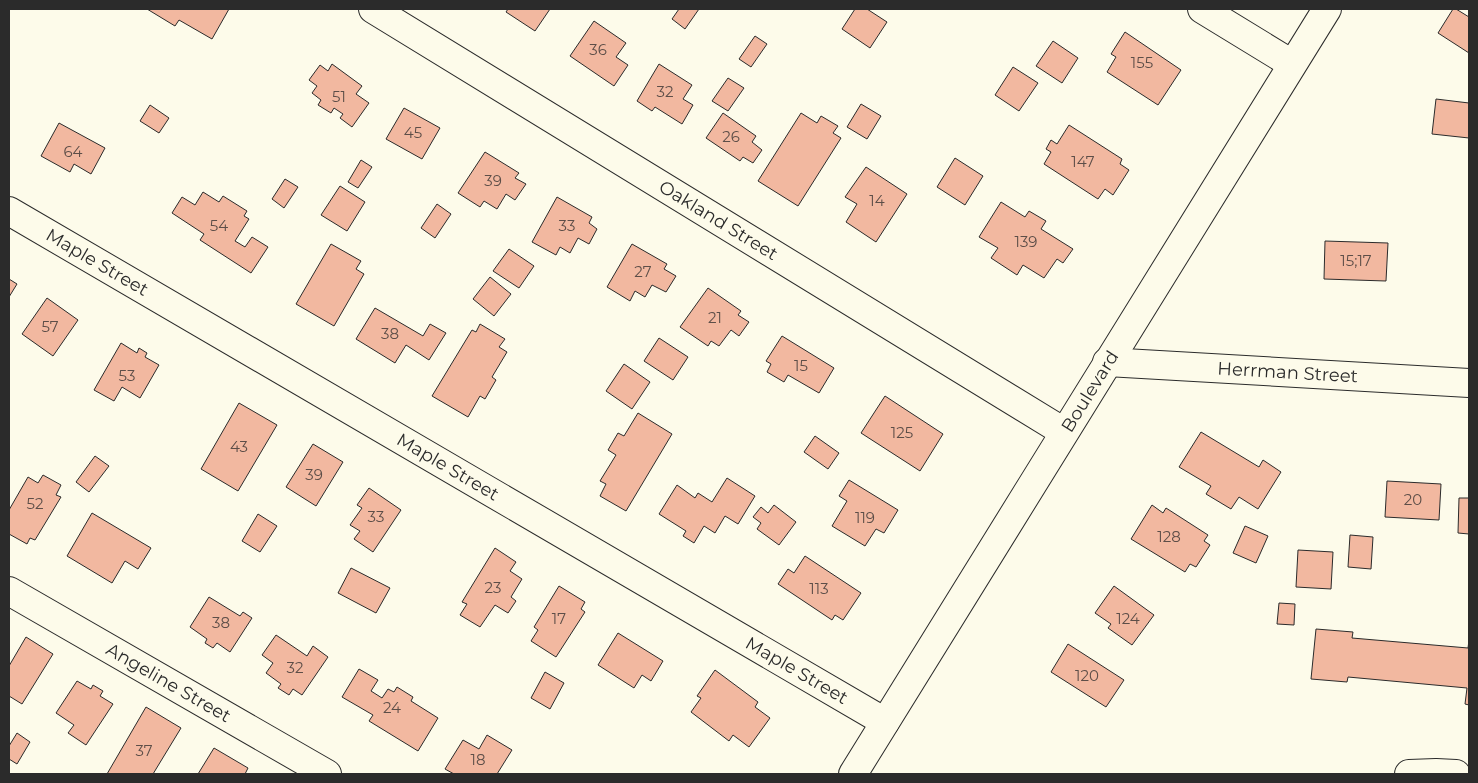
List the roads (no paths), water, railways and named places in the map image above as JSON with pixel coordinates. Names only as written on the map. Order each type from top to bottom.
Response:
[{"type":"street","name":"Oakland Street","points":[[373,9],[1064,432]]},
{"type":"street","points":[[1202,9],[1292,64]]},
{"type":"street","name":"Boulevard","points":[[853,774],[1327,9]]},
{"type":"street","name":"Maple Street","points":[[9,211],[885,722]]},
{"type":"street","name":"Herrman Street","points":[[1107,362],[1469,383]]},
{"type":"street","name":"Angeline Street","points":[[9,591],[314,771]]},
{"type":"street","points":[[1409,774],[1456,774]]}]
